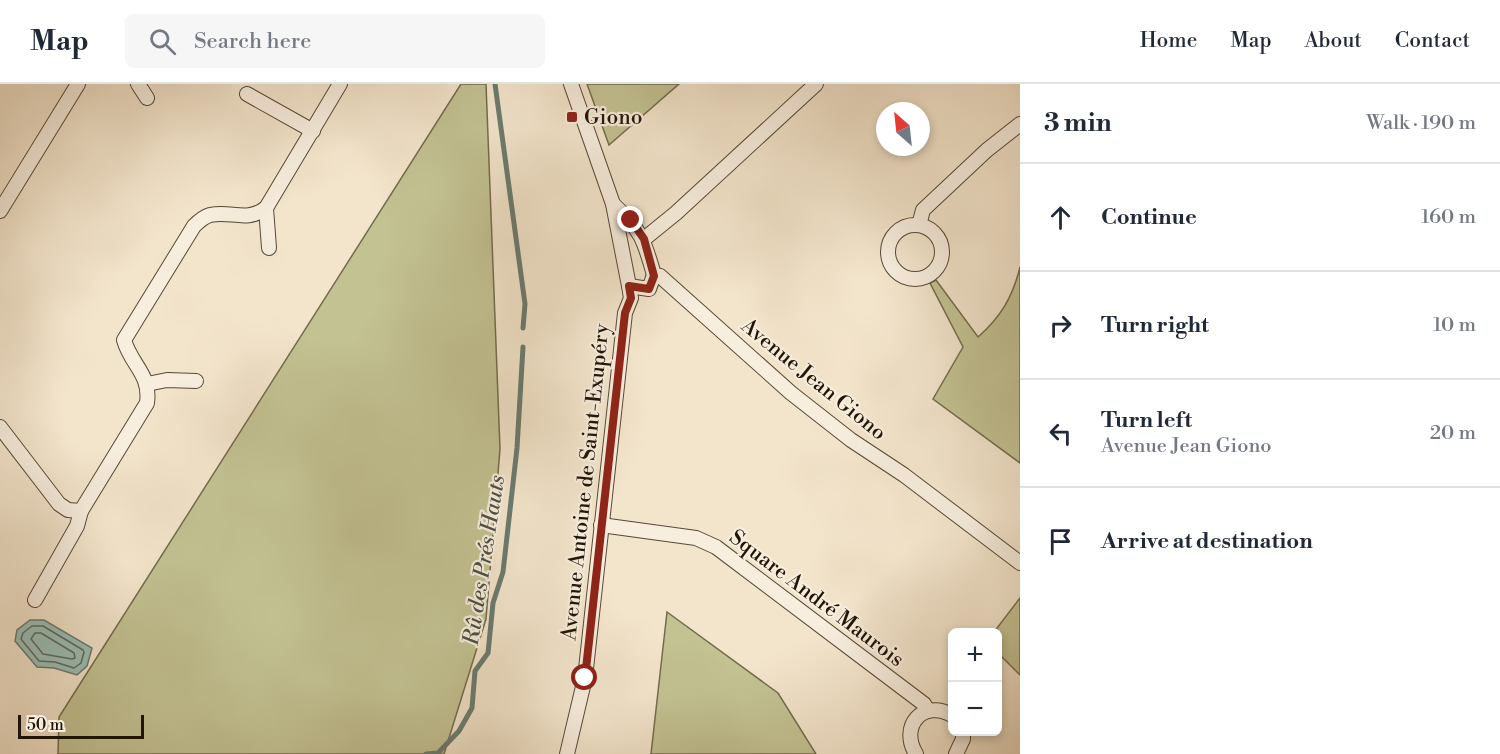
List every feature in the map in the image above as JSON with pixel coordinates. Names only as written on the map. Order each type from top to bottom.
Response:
[{"type":"street","points":[[0,211],[78,84]]},
{"type":"street","points":[[138,84],[147,98]]},
{"type":"street","points":[[35,600],[76,526],[81,511],[147,403],[149,391],[147,384],[127,350],[124,340],[194,226],[202,218],[211,214],[252,216],[267,208],[340,84]]},
{"type":"street","name":"Avenue Antoine de Saint-Exupéry","points":[[567,754],[585,678],[625,313],[631,298],[613,204],[571,84]]},
{"type":"street","points":[[644,239],[676,213],[816,84]]},
{"type":"street","points":[[248,94],[313,131]]},
{"type":"street","points":[[919,225],[923,210],[987,150],[1020,124]]},
{"type":"street","points":[[613,204],[631,220],[644,239],[654,276],[649,289],[629,286]]},
{"type":"street","points":[[267,208],[269,248]]},
{"type":"street","points":[[919,225],[927,227],[939,238],[942,255],[936,270],[928,276],[910,279],[894,270],[887,252],[889,243],[901,228],[919,225]]},
{"type":"street","name":"Avenue Jean Giono","points":[[654,276],[660,276],[791,393],[851,440],[904,475],[1020,563]]},
{"type":"street","points":[[147,384],[167,380],[196,381]]},
{"type":"street","points":[[0,427],[59,504],[68,510],[81,511]]},
{"type":"street","name":"Square André Maurois","points":[[601,525],[696,538],[716,547],[924,704],[928,711]]},
{"type":"street","points":[[916,754],[912,747],[910,729],[920,715],[937,709],[948,713]]},
{"type":"street","points":[[956,754],[963,736]]},
{"type":"shaded area","points":[[461,84],[486,84],[500,449],[486,619],[444,754],[58,754],[59,717]]},
{"type":"shaded area","points":[[587,84],[679,84],[609,145]]},
{"type":"shaded area","points":[[1020,267],[1020,463],[933,399],[963,347],[930,283],[936,280],[978,337],[1005,305]]},
{"type":"shaded area","points":[[1020,598],[1020,675],[1002,657],[1002,628],[997,628]]},
{"type":"shaded area","points":[[667,612],[778,693],[816,754],[651,754]]},
{"type":"water","points":[[30,620],[44,620],[92,648],[87,666],[77,675],[54,668],[37,667],[15,641],[17,630]]},
{"type":"waterway","name":"Rû des Prés Hauts","points":[[495,84],[525,304],[523,328]]},
{"type":"waterway","name":"Rû des Prés Hauts","points":[[426,754],[438,753],[459,731],[472,708],[475,671],[488,653],[493,603],[503,572],[517,448],[523,347]]},
{"type":"place","name":"Giono","points":[[572,117]]},
{"type":"route","points":[[585,678],[625,313],[631,298],[629,286],[649,289],[654,276],[644,239],[631,220]]}]
